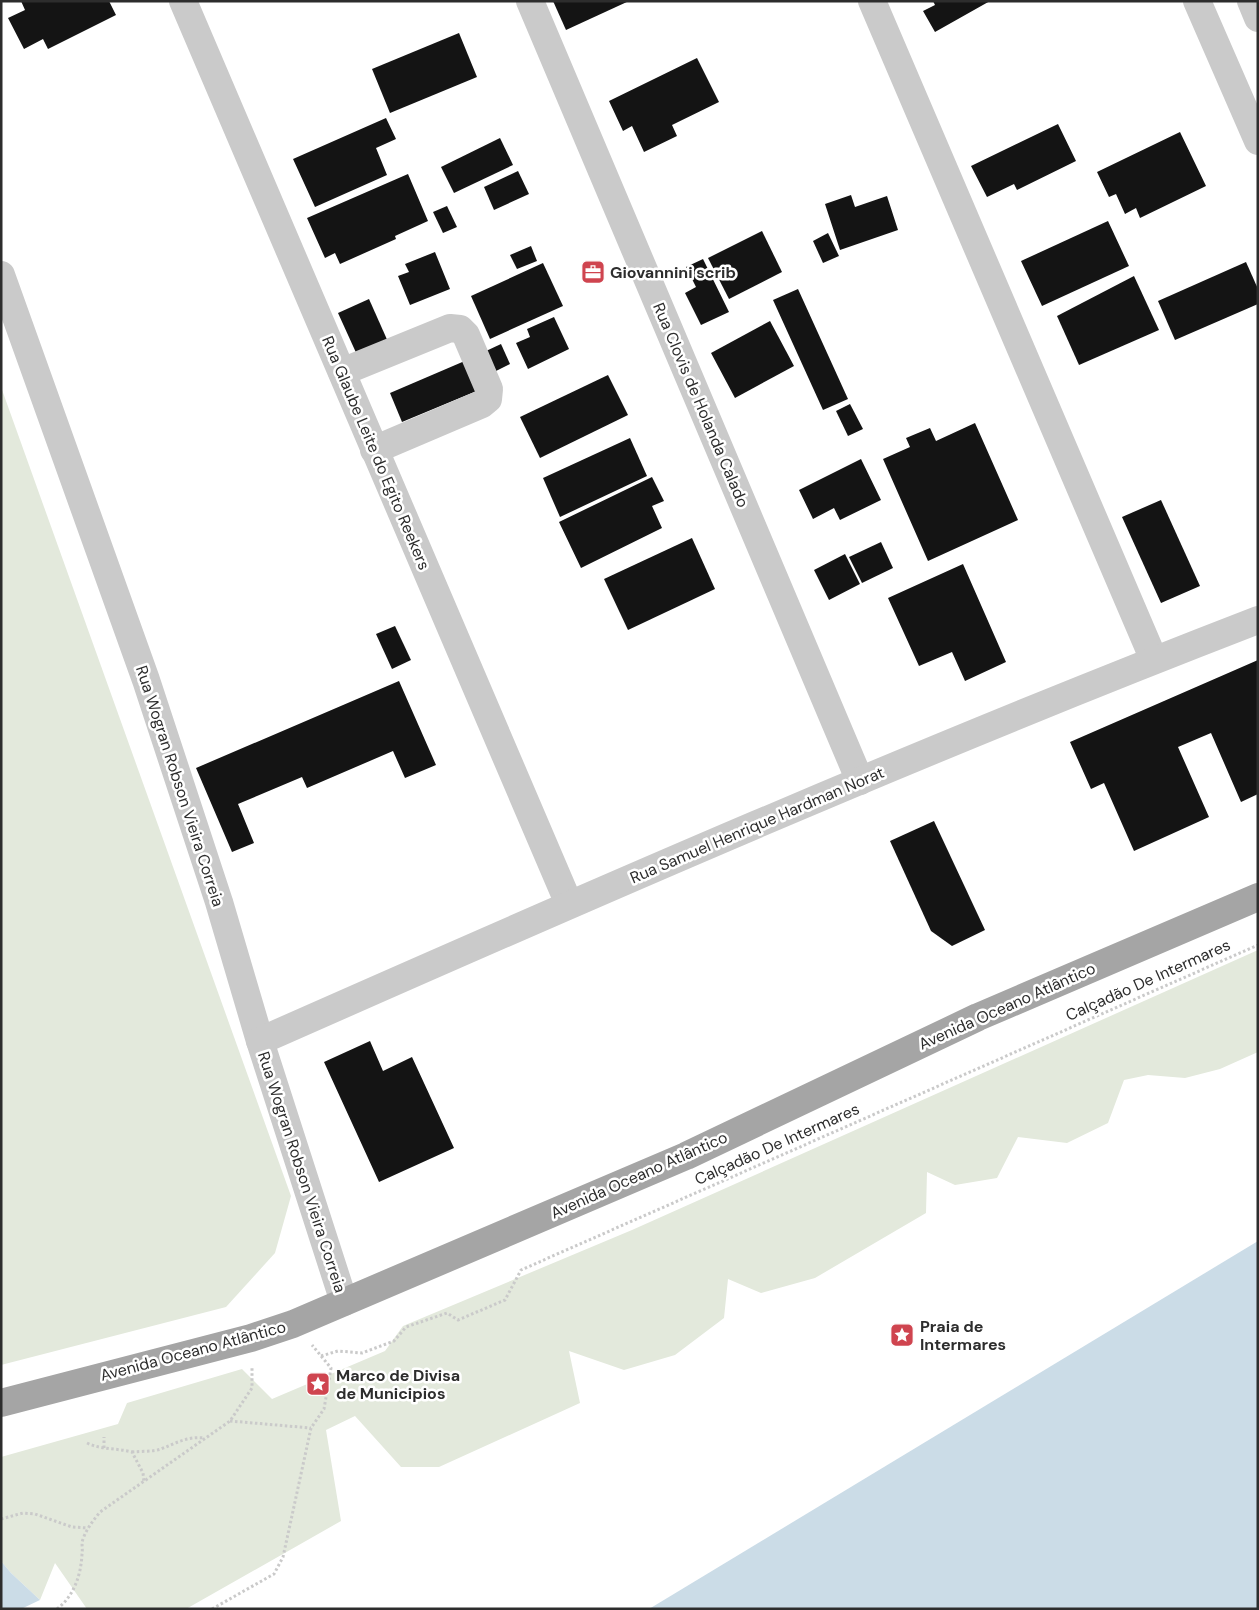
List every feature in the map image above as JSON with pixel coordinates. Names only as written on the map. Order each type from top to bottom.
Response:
[{"type":"main road","name":"Avenida Oceano Atlântico","points":[[1,1403],[251,1338],[294,1324],[686,1156],[978,1018],[1258,897]]},
{"type":"street","name":"Rua Glaube Leite do Egito Reekers","points":[[183,1],[569,904]]},
{"type":"street","name":"Rua Clovis de Holanda Calado","points":[[530,1],[860,781]]},
{"type":"street","points":[[872,1],[1154,660]]},
{"type":"street","points":[[1197,1],[1256,134]]},
{"type":"street","points":[[1251,1],[1258,18]]},
{"type":"street","name":"Rua Wogran Robson Vieira Correia","points":[[1,275],[146,680],[219,902],[260,1041],[344,1302]]},
{"type":"street","points":[[342,372],[450,328],[460,329],[466,335],[489,389],[488,399],[482,404],[374,450]]},
{"type":"street","name":"Rua Samuel Henrique Hardman Norat","points":[[260,1041],[569,904],[860,781],[1154,660],[1258,620]]},
{"type":"path","name":"Calçadão De Intermares","points":[[321,1356],[338,1351],[362,1352],[394,1341],[406,1327],[447,1314],[458,1320],[504,1300],[521,1270],[1258,945]]},
{"type":"path","points":[[212,1609],[274,1574],[283,1557],[311,1428],[324,1409],[331,1368],[294,1324]]},
{"type":"path","points":[[57,1609],[68,1601],[76,1585],[80,1572],[82,1541],[88,1528],[100,1512],[230,1421],[252,1388],[251,1338]]},
{"type":"path","points":[[230,1421],[311,1428]]},
{"type":"path","points":[[104,1437],[104,1448]]},
{"type":"path","points":[[87,1443],[98,1448],[132,1452],[160,1449],[178,1441],[196,1437],[206,1438]]},
{"type":"path","points":[[132,1452],[144,1473],[144,1482]]},
{"type":"path","points":[[1,1519],[23,1513],[34,1514],[72,1527],[88,1528]]},
{"type":"shaded area","points":[[1,387],[291,1196],[275,1253],[226,1307],[1,1365]]},
{"type":"shaded area","points":[[1258,950],[1258,1052],[1220,1069],[1185,1078],[1148,1075],[1124,1080],[1108,1123],[1067,1143],[1018,1137],[997,1178],[955,1185],[927,1172],[926,1213],[815,1278],[761,1293],[728,1279],[724,1318],[675,1355],[624,1370],[569,1351],[580,1403],[439,1467],[401,1467],[355,1416],[326,1430],[341,1521],[186,1609],[87,1609],[55,1563],[40,1600],[1,1561],[1,1457],[118,1424],[127,1403],[242,1369],[272,1399],[385,1351],[403,1326],[632,1230]]},
{"type":"water","points":[[1258,1241],[1258,1609],[649,1609]]},
{"type":"water","points":[[1,1561],[40,1600],[21,1609],[1,1609]]},
{"type":"building","points":[[21,1],[109,1],[116,15],[48,49],[43,39],[24,49],[8,18],[25,10]]},
{"type":"building","points":[[553,1],[629,1],[566,30]]},
{"type":"building","points":[[933,1],[990,1],[935,32],[923,11],[935,5]]},
{"type":"building","points":[[459,33],[477,77],[390,113],[372,69]]},
{"type":"building","points":[[697,58],[719,102],[672,125],[677,136],[644,152],[632,126],[623,131],[609,101]]},
{"type":"building","points":[[386,118],[396,139],[376,148],[387,175],[315,207],[293,159]]},
{"type":"building","points":[[1058,124],[1076,161],[1017,190],[1014,184],[987,197],[971,166]]},
{"type":"building","points":[[1180,132],[1206,186],[1140,218],[1136,208],[1125,214],[1116,194],[1109,197],[1097,172]]},
{"type":"building","points":[[500,138],[513,165],[454,193],[441,167]]},
{"type":"building","points":[[518,171],[529,194],[494,210],[484,187]]},
{"type":"building","points":[[408,174],[428,221],[395,236],[396,239],[340,264],[335,253],[325,258],[307,218]]},
{"type":"building","points":[[851,195],[855,207],[887,196],[898,230],[840,250],[825,204]]},
{"type":"building","points":[[447,206],[457,227],[443,233],[433,212]]},
{"type":"building","points":[[1108,221],[1129,266],[1042,306],[1021,261]]},
{"type":"building","points":[[762,231],[782,272],[729,299],[708,258]]},
{"type":"building","points":[[828,233],[839,256],[823,263],[813,241]]},
{"type":"building","points":[[531,246],[537,261],[517,269],[510,255]]},
{"type":"building","points":[[435,252],[450,289],[410,305],[398,276],[409,272],[405,264]]},
{"type":"building","points":[[703,259],[729,312],[701,325],[685,293],[696,287],[686,267]]},
{"type":"building","points":[[1246,262],[1258,289],[1258,304],[1175,340],[1158,301]]},
{"type":"building","points":[[543,263],[563,306],[490,339],[471,296]]},
{"type":"building","points":[[1134,276],[1159,330],[1079,365],[1057,316]]},
{"type":"building","points":[[798,289],[848,399],[823,410],[773,300]]},
{"type":"building","points":[[369,299],[389,344],[358,357],[338,313]]},
{"type":"building","points":[[554,317],[569,349],[528,369],[516,343],[530,337],[527,329]]},
{"type":"building","points":[[770,321],[794,366],[735,398],[711,353]]},
{"type":"building","points":[[501,344],[510,364],[496,371],[486,351]]},
{"type":"building","points":[[467,360],[479,390],[402,422],[390,393]]},
{"type":"building","points":[[608,375],[628,415],[540,458],[520,417]]},
{"type":"building","points":[[850,404],[863,429],[848,436],[836,411]]},
{"type":"building","points":[[975,423],[1018,520],[928,561],[883,459],[910,447],[906,438],[930,428],[936,441]]},
{"type":"building","points":[[630,438],[647,476],[560,517],[543,478]]},
{"type":"building","points":[[861,459],[881,500],[840,520],[834,508],[813,519],[799,490]]},
{"type":"building","points":[[652,477],[664,501],[652,506],[662,528],[581,568],[559,522]]},
{"type":"building","points":[[1161,500],[1200,586],[1161,603],[1122,517]]},
{"type":"building","points":[[692,538],[715,589],[628,630],[604,579]]},
{"type":"building","points":[[881,542],[893,568],[862,583],[849,557]]},
{"type":"building","points":[[845,554],[860,584],[829,600],[814,570]]},
{"type":"building","points":[[963,564],[1006,662],[965,681],[952,652],[919,666],[888,598]]},
{"type":"building","points":[[395,626],[411,660],[392,669],[376,634]]},
{"type":"building","points":[[1258,660],[1258,794],[1241,802],[1211,733],[1178,747],[1209,817],[1134,851],[1104,783],[1091,789],[1070,742]]},
{"type":"building","points":[[399,681],[436,765],[405,778],[393,751],[307,788],[302,777],[238,804],[254,843],[232,852],[196,768]]},
{"type":"building","points":[[934,821],[985,930],[952,946],[931,931],[890,841]]},
{"type":"building","points":[[370,1041],[383,1071],[412,1057],[454,1148],[379,1182],[324,1062]]},
{"type":"place","name":"Giovannini scrib","points":[[593,272]]},
{"type":"place","name":"Praia de Intermares","points":[[902,1335]]},
{"type":"place","name":"Marco de Divisa de Municipios","points":[[318,1384]]}]
